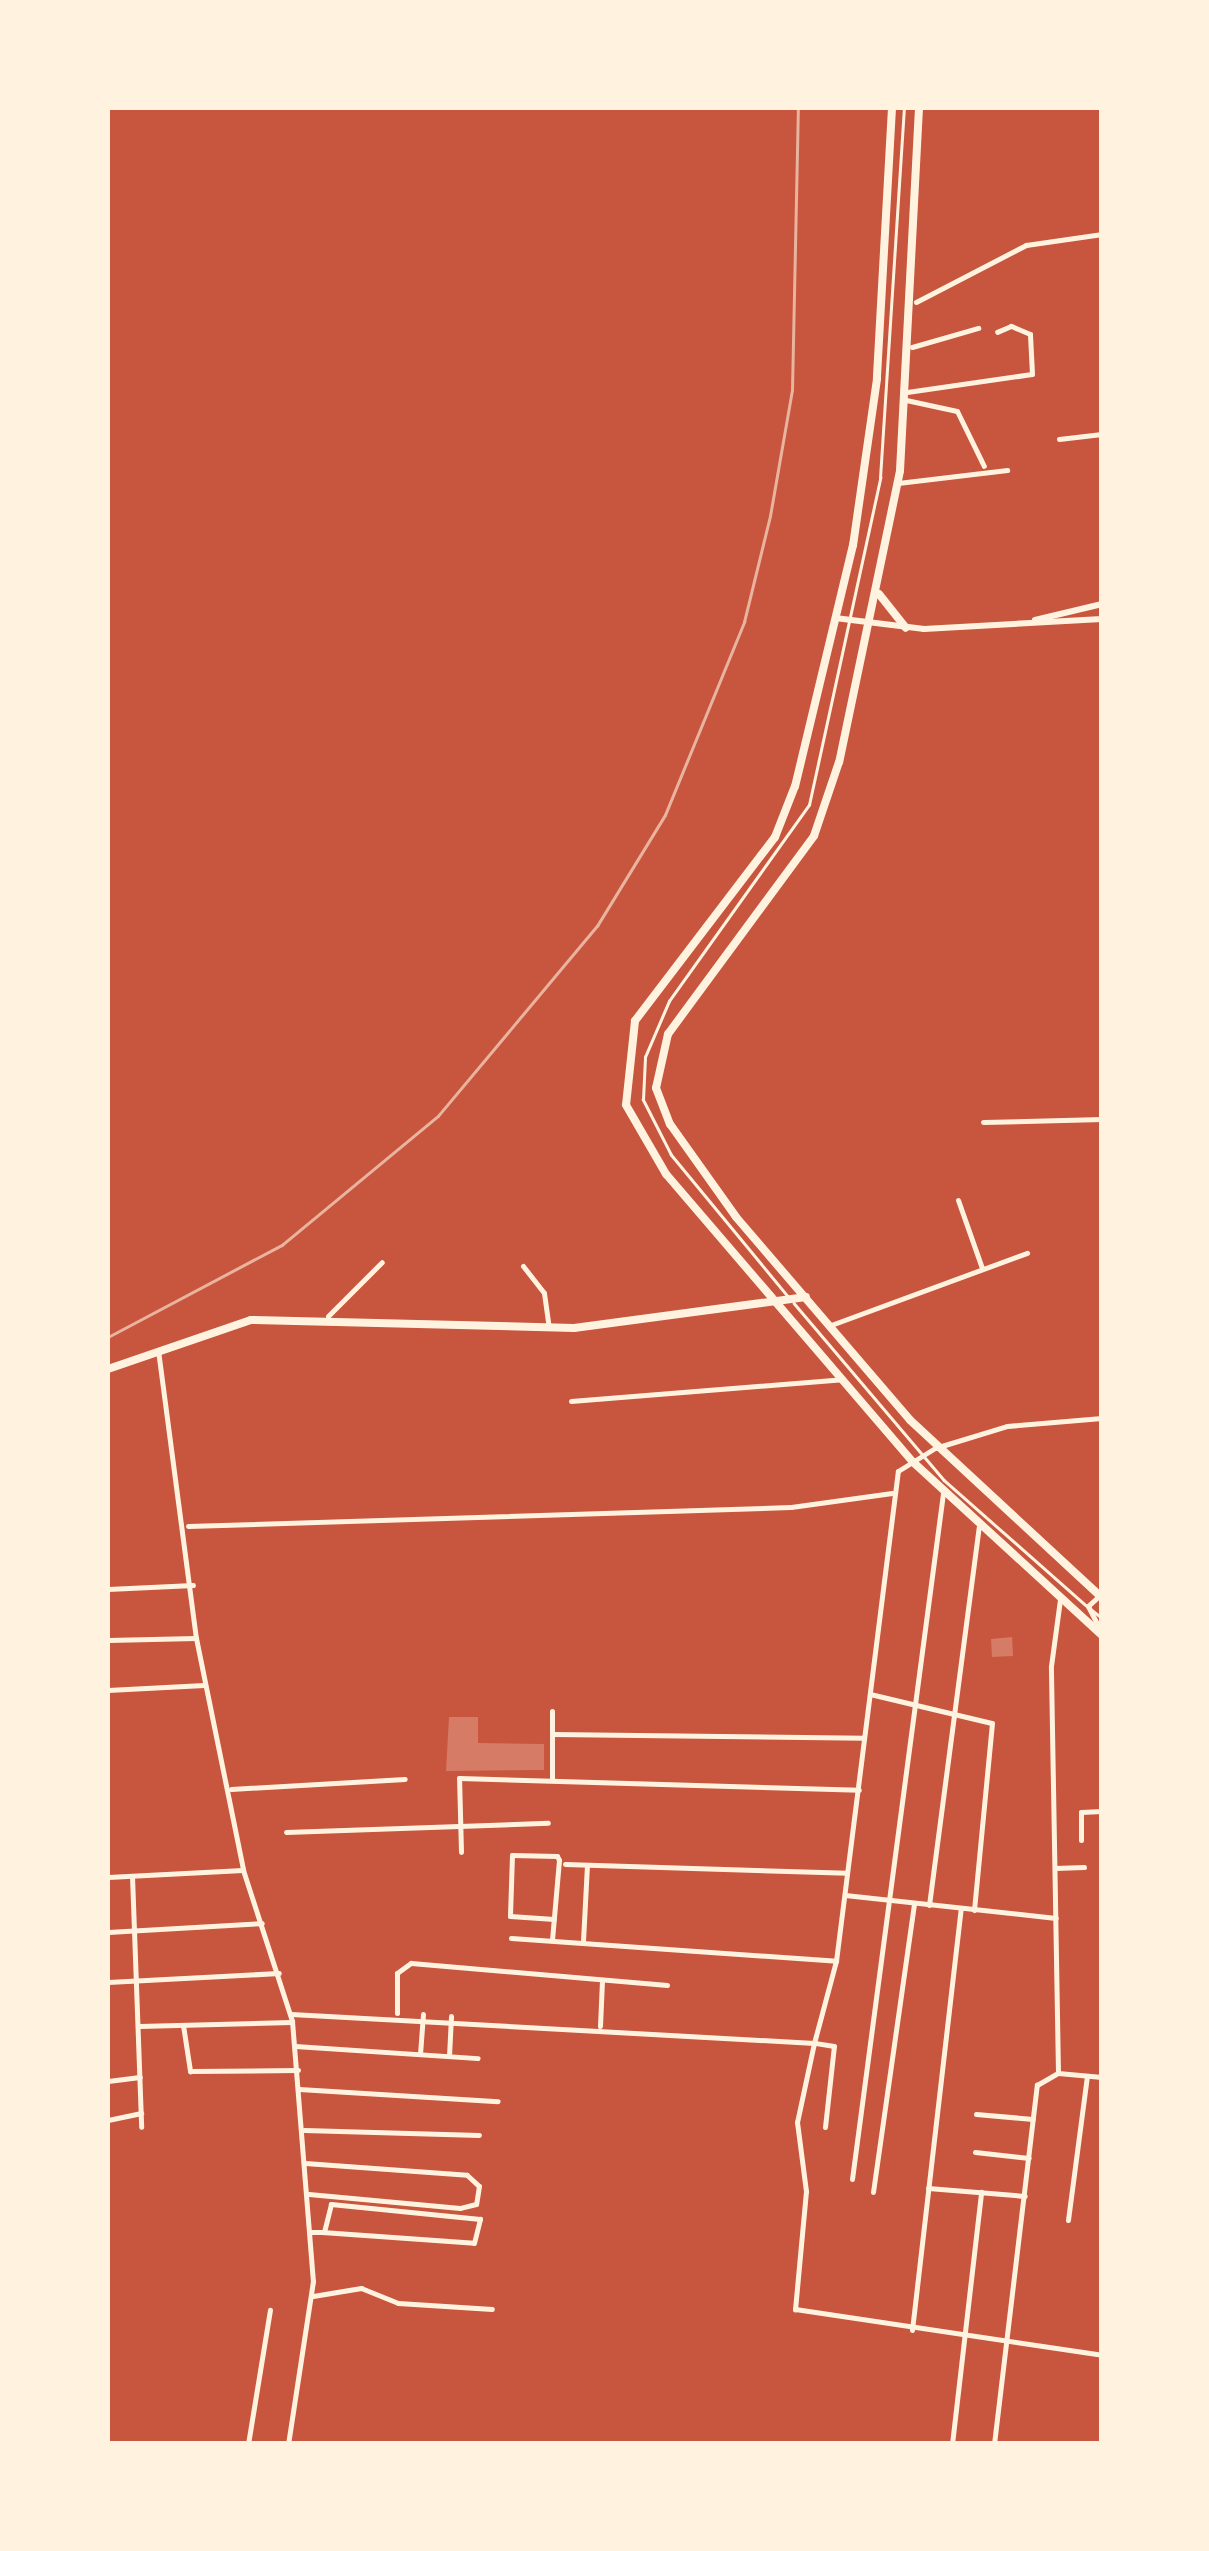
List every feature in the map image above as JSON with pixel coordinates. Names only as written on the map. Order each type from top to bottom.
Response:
[{"type":"main road","points":[[892,108],[892,182],[877,379],[834,617],[788,812],[635,1021],[624,1083],[626,1106],[666,1174],[774,1304],[845,1378],[913,1462],[979,1527],[1102,1634]]},
{"type":"main road","points":[[919,108],[912,347],[898,482],[873,624],[814,836],[682,1011],[659,1062],[660,1103],[679,1138],[806,1297],[935,1448],[1101,1596]]},
{"type":"main road","points":[[879,594],[906,628]]},
{"type":"main road","points":[[108,1368],[251,1320],[328,1316],[549,1328],[774,1304],[806,1297]]},
{"type":"street","points":[[916,302],[1014,250],[1102,234]]},
{"type":"street","points":[[907,396],[1032,374],[1030,334],[1011,326],[998,332]]},
{"type":"street","points":[[912,347],[978,328]]},
{"type":"street","points":[[907,396],[957,412],[984,466]]},
{"type":"street","points":[[1058,439],[1102,434]]},
{"type":"street","points":[[898,482],[1008,470]]},
{"type":"street","points":[[1034,621],[1102,604]]},
{"type":"street","points":[[834,617],[906,628],[1102,619]]},
{"type":"street","points":[[983,1122],[1102,1119]]},
{"type":"street","points":[[958,1200],[982,1268]]},
{"type":"street","points":[[831,1325],[1027,1253]]},
{"type":"street","points":[[328,1316],[382,1262]]},
{"type":"street","points":[[523,1266],[544,1292],[549,1328]]},
{"type":"street","points":[[158,1350],[188,1526],[196,1638],[231,1789],[243,1870],[292,2018],[304,2130],[312,2296],[288,2444]]},
{"type":"street","points":[[571,1401],[845,1378]]},
{"type":"street","points":[[1102,1418],[1006,1426],[935,1448],[898,1471],[892,1493],[836,1961],[797,2122],[806,2190],[792,2304],[809,2315],[1102,2355]]},
{"type":"street","points":[[188,1526],[792,1507],[892,1493]]},
{"type":"street","points":[[852,2179],[893,1900],[914,1702],[943,1494]]},
{"type":"street","points":[[928,1905],[950,1708],[979,1527]]},
{"type":"street","points":[[108,1589],[194,1585]]},
{"type":"street","points":[[1058,2072],[1051,1666],[1060,1596]]},
{"type":"street","points":[[1101,1596],[1088,1606],[1102,1634]]},
{"type":"street","points":[[108,1640],[196,1638]]},
{"type":"street","points":[[108,1690],[206,1685]]},
{"type":"street","points":[[870,1694],[950,1708],[992,1723],[974,1910]]},
{"type":"street","points":[[552,1711],[552,1780]]},
{"type":"street","points":[[553,1734],[864,1738]]},
{"type":"street","points":[[461,1852],[459,1778],[859,1790]]},
{"type":"street","points":[[231,1789],[405,1779]]},
{"type":"street","points":[[1080,1840],[1081,1812],[1102,1811]]},
{"type":"street","points":[[286,1832],[548,1823]]},
{"type":"street","points":[[552,1940],[554,1919],[557,1856],[512,1855],[510,1916],[554,1919]]},
{"type":"street","points":[[565,1864],[848,1874]]},
{"type":"street","points":[[583,1941],[586,1865]]},
{"type":"street","points":[[1055,1868],[1084,1867]]},
{"type":"street","points":[[108,1876],[243,1870]]},
{"type":"street","points":[[132,1876],[142,2127]]},
{"type":"street","points":[[845,1894],[1056,1918]]},
{"type":"street","points":[[873,2192],[914,1903]]},
{"type":"street","points":[[912,2330],[960,1909]]},
{"type":"street","points":[[108,1932],[262,1923]]},
{"type":"street","points":[[512,1938],[836,1961]]},
{"type":"street","points":[[397,2014],[397,1973],[411,1964],[667,1985]]},
{"type":"street","points":[[108,1982],[280,1973]]},
{"type":"street","points":[[600,2026],[602,1980]]},
{"type":"street","points":[[139,2026],[422,2014],[814,2043],[834,2046],[825,2127]]},
{"type":"street","points":[[420,2054],[422,2014]]},
{"type":"street","points":[[450,2056],[451,2016]]},
{"type":"street","points":[[182,2024],[190,2071],[298,2070]]},
{"type":"street","points":[[295,2046],[478,2058]]},
{"type":"street","points":[[994,2444],[1010,2340],[1037,2085],[1058,2072],[1102,2077]]},
{"type":"street","points":[[108,2081],[140,2076]]},
{"type":"street","points":[[1068,2220],[1087,2076]]},
{"type":"street","points":[[299,2088],[498,2102]]},
{"type":"street","points":[[108,2120],[141,2114]]},
{"type":"street","points":[[976,2114],[1033,2119]]},
{"type":"street","points":[[304,2130],[479,2134]]},
{"type":"street","points":[[975,2152],[1029,2158]]},
{"type":"street","points":[[306,2162],[468,2175],[479,2186],[476,2204],[460,2208],[308,2194]]},
{"type":"street","points":[[928,2188],[1025,2196]]},
{"type":"street","points":[[952,2444],[981,2192]]},
{"type":"street","points":[[311,2232],[474,2243],[480,2218],[331,2204],[324,2232]]},
{"type":"street","points":[[312,2296],[361,2288],[398,2302],[492,2309]]},
{"type":"street","points":[[248,2444],[270,2310]]},
{"type":"lane","points":[[904,108],[890,398],[852,621],[803,820],[669,1001],[645,1057],[643,1100],[700,1198],[923,1456],[1102,1618]]},
{"type":"building","points":[[1012,1637],[1013,1656],[992,1657],[991,1639]]},
{"type":"building","points":[[449,1717],[478,1717],[478,1743],[544,1744],[544,1770],[446,1771]]},
{"type":"railway","points":[[108,1337],[282,1245],[438,1116],[597,926],[665,815],[744,622],[770,516],[792,390],[798,108]]}]
